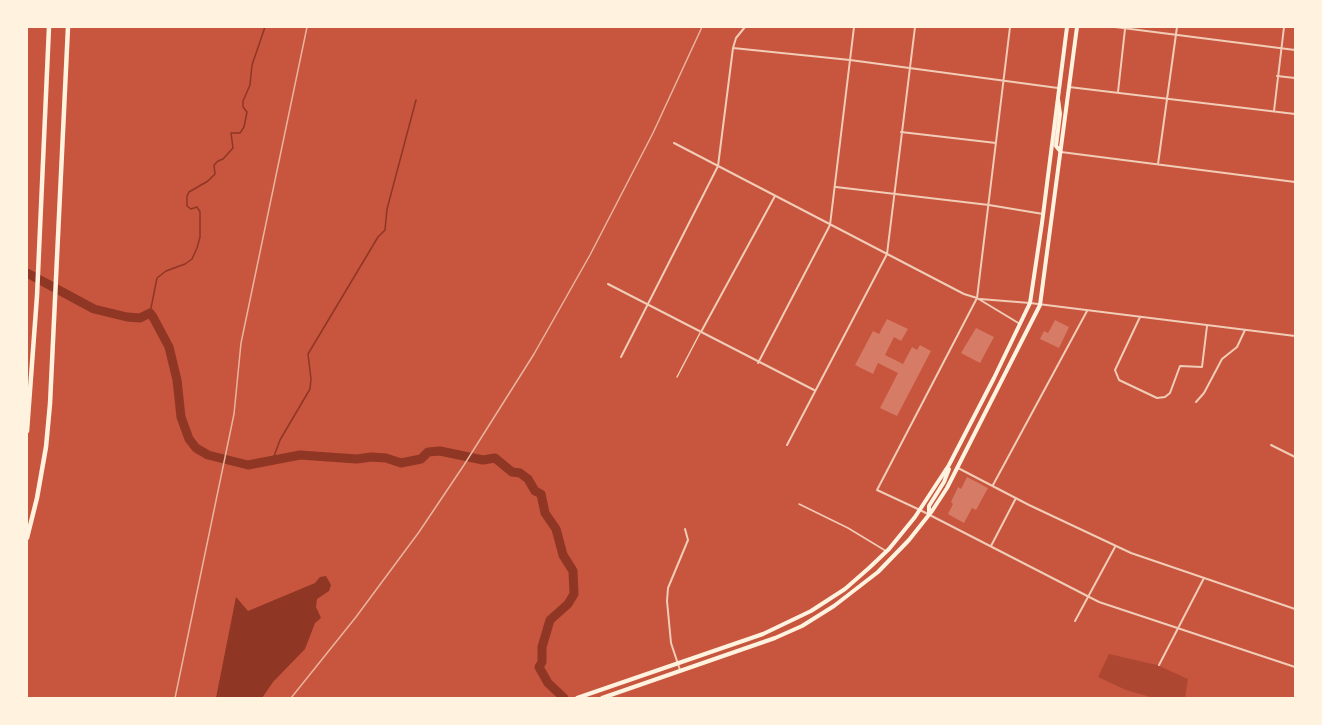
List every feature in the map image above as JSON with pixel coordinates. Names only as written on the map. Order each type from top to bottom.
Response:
[{"type":"highway","points":[[27,431],[37,296],[49,27]]},
{"type":"highway","points":[[27,538],[46,447],[50,404],[68,27]]},
{"type":"main road","points":[[577,698],[763,634],[811,611],[845,588],[886,552],[920,510],[949,465],[1030,303],[1067,27]]},
{"type":"main road","points":[[602,698],[775,638],[802,626],[827,611],[878,572],[929,515],[947,488],[1040,304],[1077,27]]},
{"type":"main road","points":[[1058,98],[1060,114],[1056,146],[1061,152]]},
{"type":"main road","points":[[929,515],[929,506],[944,482],[949,465]]},
{"type":"main road","points":[[624,690],[637,677]]},
{"type":"street","points":[[621,357],[718,166],[733,48],[736,38],[745,27]]},
{"type":"street","points":[[758,363],[830,225],[854,27]]},
{"type":"street","points":[[787,445],[887,254],[915,27]]},
{"type":"street","points":[[1010,27],[977,298],[877,490],[1107,605],[1295,667]]},
{"type":"street","points":[[1115,27],[1295,50]]},
{"type":"street","points":[[1158,164],[1177,27]]},
{"type":"street","points":[[1274,111],[1284,27]]},
{"type":"street","points":[[1118,92],[1125,28]]},
{"type":"street","points":[[733,48],[1005,79],[1059,88]]},
{"type":"street","points":[[1277,76],[1295,78]]},
{"type":"street","points":[[1069,87],[1295,114]]},
{"type":"street","points":[[901,132],[996,143]]},
{"type":"street","points":[[674,143],[964,294],[977,298],[1295,336]]},
{"type":"street","points":[[1061,152],[1295,182]]},
{"type":"street","points":[[836,187],[989,205],[1043,214]]},
{"type":"street","points":[[700,332],[775,196]]},
{"type":"street","points":[[608,284],[815,391]]},
{"type":"street","points":[[977,298],[1020,324]]},
{"type":"street","points":[[993,486],[1086,311]]},
{"type":"street","points":[[1140,317],[1115,370],[1119,380],[1157,398],[1165,397],[1170,393],[1180,366],[1202,367],[1207,326]]},
{"type":"street","points":[[1196,402],[1204,393],[1222,359],[1237,347],[1245,330]]},
{"type":"street","points":[[1271,445],[1295,457]]},
{"type":"street","points":[[957,467],[1115,547],[1295,609]]},
{"type":"street","points":[[991,546],[1016,498]]},
{"type":"street","points":[[680,670],[671,643],[667,601],[668,588],[688,540],[685,529]]},
{"type":"street","points":[[1075,621],[1115,547]]},
{"type":"street","points":[[1159,665],[1204,578]]},
{"type":"lane","points":[[677,377],[700,332]]},
{"type":"lane","points":[[799,504],[848,528],[886,552]]},
{"type":"shaded area","points":[[326,576],[331,585],[329,591],[317,599],[316,607],[321,618],[315,623],[305,649],[273,682],[262,698],[216,698],[236,597],[248,611],[315,583],[320,577]]},
{"type":"shaded area","points":[[1109,654],[1157,665],[1188,679],[1185,698],[1154,698],[1126,690],[1098,677]]},
{"type":"building","points":[[887,319],[908,329],[901,341],[894,337],[885,355],[903,364],[912,347],[917,350],[920,345],[931,351],[897,416],[880,408],[898,373],[878,363],[873,374],[855,365],[873,331],[879,334]]},
{"type":"building","points":[[1055,320],[1069,327],[1059,348],[1040,339],[1044,331],[1048,333]]},
{"type":"building","points":[[976,328],[994,337],[980,363],[961,353]]},
{"type":"building","points":[[967,477],[988,488],[976,510],[972,508],[964,523],[948,514],[958,487],[961,489]]},
{"type":"waterway","points":[[150,313],[157,278],[166,271],[192,259],[197,248],[200,237],[200,212],[197,207],[191,209],[187,206],[187,196],[189,192],[215,174],[214,165],[233,148],[231,133],[240,133],[244,127],[247,112],[243,107],[243,101],[250,85],[252,65],[265,27]]},
{"type":"waterway","points":[[273,459],[280,440],[310,389],[308,354],[378,237],[385,230],[387,209],[416,100]]},
{"type":"waterway","points":[[27,273],[94,309],[140,318],[150,313],[169,347],[177,380],[181,417],[189,439],[196,448],[208,455],[248,465],[300,455],[357,459],[386,458],[401,463],[421,459],[428,452],[440,451],[483,460],[495,458],[512,472],[520,473],[528,479],[535,491],[541,494],[545,513],[556,529],[563,555],[573,571],[574,594],[568,604],[550,620],[539,667],[548,683],[564,698]]},
{"type":"railway","points":[[175,698],[234,414],[241,343],[307,27]]},
{"type":"railway","points":[[291,698],[356,617],[419,532],[534,354],[590,255],[653,133],[702,27]]}]
